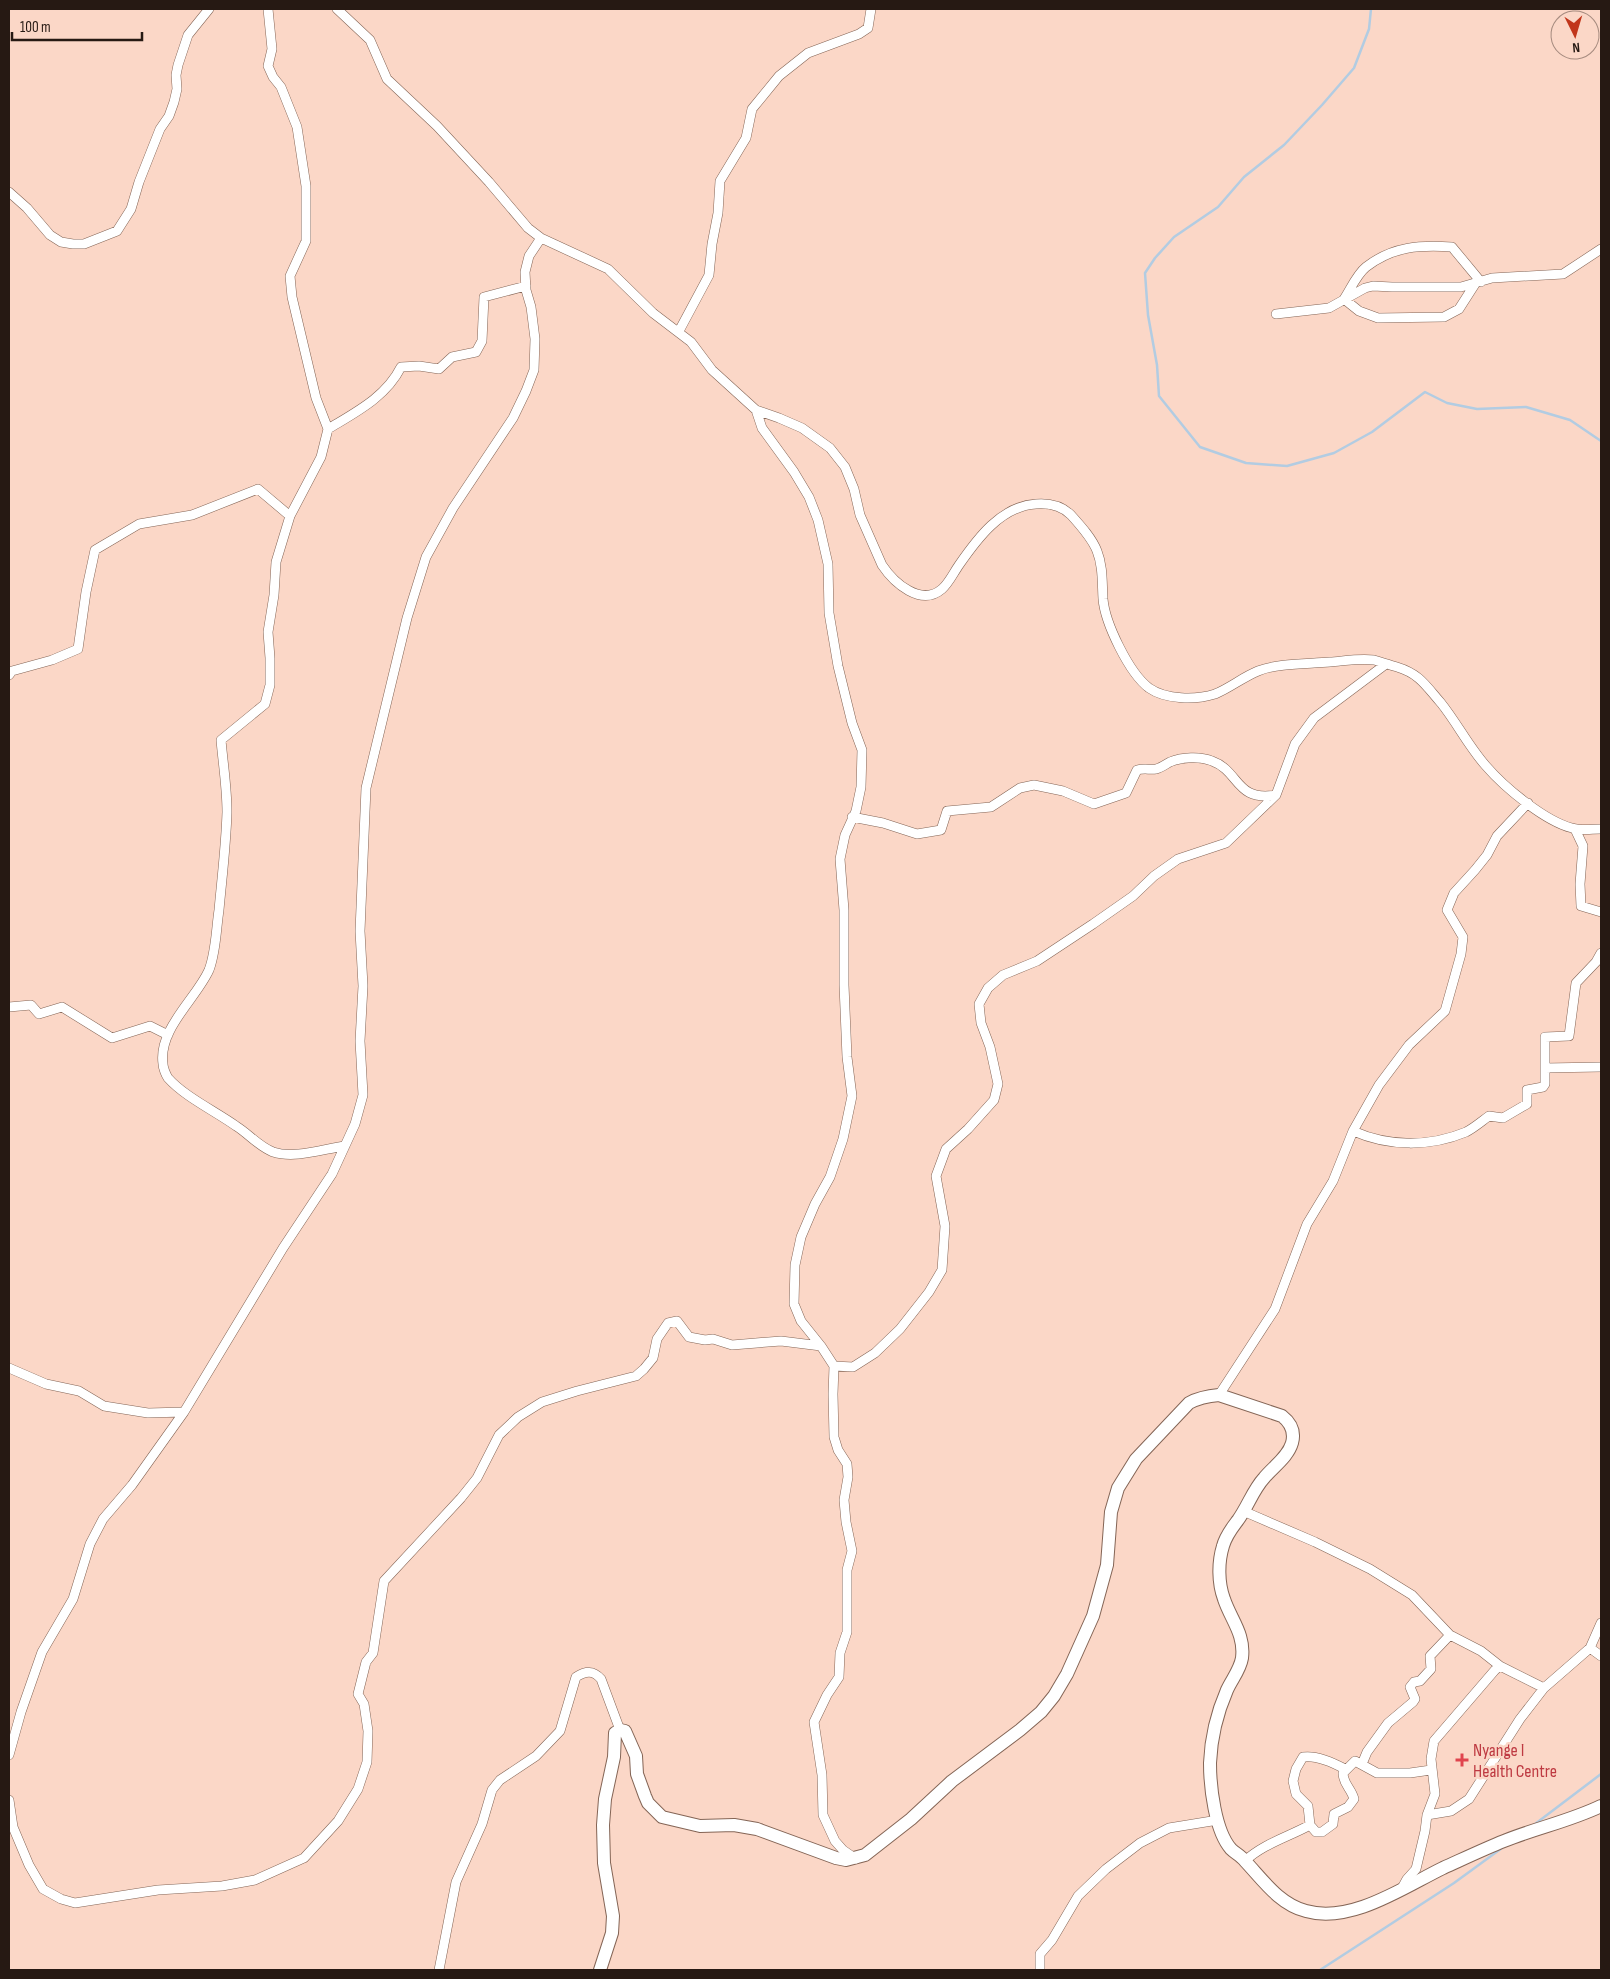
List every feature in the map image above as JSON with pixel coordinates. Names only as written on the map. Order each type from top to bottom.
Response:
[{"type":"main road","points":[[600,1970],[612,1933],[613,1916],[604,1862],[603,1817],[614,1757],[615,1733],[620,1730],[625,1731],[636,1756],[637,1774],[648,1803],[662,1817],[700,1826],[757,1828],[836,1858],[856,1859],[865,1856],[911,1819],[952,1781],[1020,1730],[1041,1712],[1054,1696],[1067,1674],[1093,1616],[1107,1565],[1111,1512],[1118,1488],[1136,1459],[1189,1403],[1198,1398],[1219,1395],[1282,1416],[1289,1421],[1293,1431],[1290,1448],[1256,1489],[1227,1537],[1220,1558],[1220,1577],[1223,1595],[1239,1630],[1242,1655],[1237,1672],[1232,1678],[1220,1705],[1212,1740],[1211,1784],[1218,1820],[1230,1848],[1245,1861],[1258,1877],[1284,1901],[1308,1912],[1346,1912],[1401,1890],[1443,1868],[1494,1845],[1576,1817],[1601,1806]]},
{"type":"street","points":[[9,192],[27,208],[50,235],[61,242],[84,244],[116,231],[122,225],[131,209],[139,182],[160,129],[169,116],[177,89],[178,65],[188,35],[209,9]]},
{"type":"street","points":[[268,9],[272,49],[268,66],[273,77],[281,87],[297,127],[306,186],[306,241],[290,276],[292,297],[316,398],[328,429],[321,456],[290,516],[276,562],[274,595],[268,632],[270,685],[265,704],[221,740],[227,810],[224,863],[215,947],[208,970],[170,1028],[162,1063],[167,1076],[217,1114],[238,1126],[258,1144],[274,1152],[288,1154],[345,1146]]},
{"type":"street","points":[[337,9],[352,20],[370,40],[387,79],[437,126],[490,182],[516,215],[541,238],[608,270],[652,313],[691,342],[712,370],[756,410],[802,428],[822,442],[839,458],[854,489],[860,515],[882,566],[906,589],[914,594],[926,595],[940,590],[989,527],[1014,508],[1025,504],[1048,503],[1068,512],[1094,544],[1101,568],[1106,613],[1120,648],[1132,671],[1148,687],[1161,694],[1191,698],[1212,695],[1258,671],[1361,660],[1373,660],[1412,672],[1451,715],[1487,767],[1528,803],[1555,822],[1575,829],[1601,829]]},
{"type":"street","points":[[679,332],[709,275],[718,213],[720,181],[746,138],[752,109],[779,76],[808,53],[859,34],[868,28],[871,9]]},
{"type":"street","points":[[9,1755],[21,1712],[42,1652],[73,1599],[90,1544],[103,1519],[132,1485],[184,1412],[283,1248],[332,1174],[355,1124],[364,1096],[360,1042],[363,986],[360,931],[366,788],[407,618],[426,557],[452,508],[512,418],[534,370],[535,339],[526,286],[526,262],[532,249],[541,238]]},
{"type":"street","points":[[1344,299],[1365,267],[1394,251],[1420,245],[1452,247],[1478,283]]},
{"type":"street","points":[[1276,314],[1328,309],[1344,299],[1373,286],[1452,288],[1492,278],[1563,274],[1601,249]]},
{"type":"street","points":[[1344,299],[1359,311],[1378,318],[1444,318],[1458,309],[1478,283]]},
{"type":"street","points":[[328,429],[380,395],[393,382],[401,367],[419,366],[439,369],[452,357],[476,352],[482,341],[484,297],[526,286]]},
{"type":"street","points":[[756,410],[762,428],[794,472],[809,497],[818,520],[828,564],[829,613],[838,666],[852,723],[862,750],[861,787],[856,811],[845,835],[840,859],[844,910],[847,1065],[852,1096],[838,1154],[830,1177],[815,1204],[801,1236],[795,1265],[794,1304],[801,1321],[834,1366],[833,1422],[838,1450],[847,1464],[848,1477],[844,1500],[852,1551],[847,1570],[847,1632],[840,1653],[839,1677],[827,1695],[814,1722],[822,1776],[823,1815],[835,1841],[843,1850],[856,1859]]},
{"type":"street","points":[[9,676],[12,671],[52,660],[78,649],[94,550],[139,524],[192,515],[258,490],[290,516]]},
{"type":"street","points":[[834,1366],[853,1367],[875,1353],[900,1329],[929,1292],[942,1270],[945,1226],[936,1176],[946,1149],[968,1129],[994,1100],[998,1084],[990,1047],[981,1024],[979,1004],[988,988],[1003,975],[1036,961],[1093,924],[1133,896],[1154,876],[1178,859],[1226,843],[1276,795],[1295,744],[1314,718],[1386,664]]},
{"type":"street","points":[[852,817],[883,823],[917,834],[941,830],[947,811],[991,807],[1020,788],[1034,785],[1063,791],[1094,804],[1126,793],[1138,770],[1145,768],[1156,769],[1179,759],[1210,760],[1225,769],[1250,794],[1264,797],[1276,795]]},
{"type":"street","points":[[1219,1395],[1276,1309],[1307,1224],[1333,1181],[1353,1131],[1379,1084],[1409,1045],[1445,1010],[1462,954],[1463,937],[1447,910],[1454,893],[1475,870],[1497,836],[1528,803]]},
{"type":"street","points":[[1575,829],[1583,846],[1580,884],[1581,906],[1601,912]]},
{"type":"street","points":[[1353,1131],[1371,1139],[1397,1144],[1421,1143],[1468,1131],[1488,1116],[1503,1118],[1527,1104],[1527,1090],[1543,1088],[1545,1084],[1545,1038],[1569,1036],[1576,983],[1596,962],[1601,952]]},
{"type":"street","points":[[9,1008],[31,1005],[39,1014],[62,1007],[112,1038],[150,1026],[168,1035]]},
{"type":"street","points":[[1545,1068],[1601,1067]]},
{"type":"street","points":[[9,1800],[13,1827],[29,1865],[44,1888],[61,1899],[75,1903],[158,1890],[222,1886],[254,1880],[304,1858],[338,1821],[358,1789],[367,1762],[368,1731],[364,1704],[358,1694],[366,1662],[373,1653],[384,1581],[461,1498],[477,1478],[499,1436],[518,1417],[542,1402],[636,1376],[644,1370],[653,1358],[657,1339],[668,1323],[677,1321],[689,1337],[705,1340],[713,1339],[732,1345],[781,1341],[821,1346]]},
{"type":"street","points":[[9,1368],[46,1384],[79,1390],[104,1406],[148,1413],[184,1412]]},
{"type":"street","points":[[1243,1510],[1356,1561],[1390,1581],[1412,1595],[1450,1635],[1481,1651],[1500,1666],[1544,1688]]},
{"type":"street","points":[[1427,1815],[1451,1811],[1469,1799],[1524,1713],[1544,1688],[1590,1648],[1601,1623]]},
{"type":"street","points":[[1362,1764],[1367,1752],[1388,1723],[1413,1702],[1415,1699],[1410,1687],[1414,1682],[1420,1681],[1431,1669],[1430,1656],[1450,1635]]},
{"type":"street","points":[[1590,1648],[1601,1656]]},
{"type":"street","points":[[1401,1890],[1407,1879],[1416,1869],[1427,1815],[1435,1794],[1431,1770],[1434,1741],[1500,1666]]},
{"type":"street","points":[[439,1970],[456,1882],[479,1831],[492,1790],[500,1780],[536,1756],[560,1731],[576,1678],[590,1672],[596,1674],[601,1679],[620,1730]]},
{"type":"street","points":[[1345,1769],[1335,1763],[1312,1756],[1304,1757],[1296,1769],[1293,1780],[1296,1794],[1308,1806],[1310,1825],[1316,1832],[1322,1832],[1333,1824],[1334,1814],[1348,1807],[1354,1798],[1352,1791],[1343,1780],[1343,1772],[1355,1761],[1377,1773],[1410,1773],[1431,1770]]},
{"type":"street","points":[[1040,1970],[1040,1954],[1052,1940],[1078,1896],[1106,1869],[1140,1843],[1169,1828],[1218,1820]]},
{"type":"street","points":[[1245,1861],[1258,1849],[1286,1838],[1310,1825]]},
{"type":"waterway","points":[[1371,9],[1369,29],[1354,68],[1284,145],[1244,177],[1218,207],[1174,237],[1155,258],[1145,273],[1148,315],[1157,365],[1159,396],[1200,447],[1246,463],[1287,466],[1334,453],[1372,432],[1425,392],[1447,403],[1477,409],[1526,407],[1570,420],[1601,441]]},
{"type":"waterway","points":[[1535,1824],[1601,1774]]},
{"type":"waterway","points":[[1320,1970],[1454,1883],[1502,1848]]},
{"type":"place","name":"Nyange I Health Centre","points":[[1462,1760]]}]
